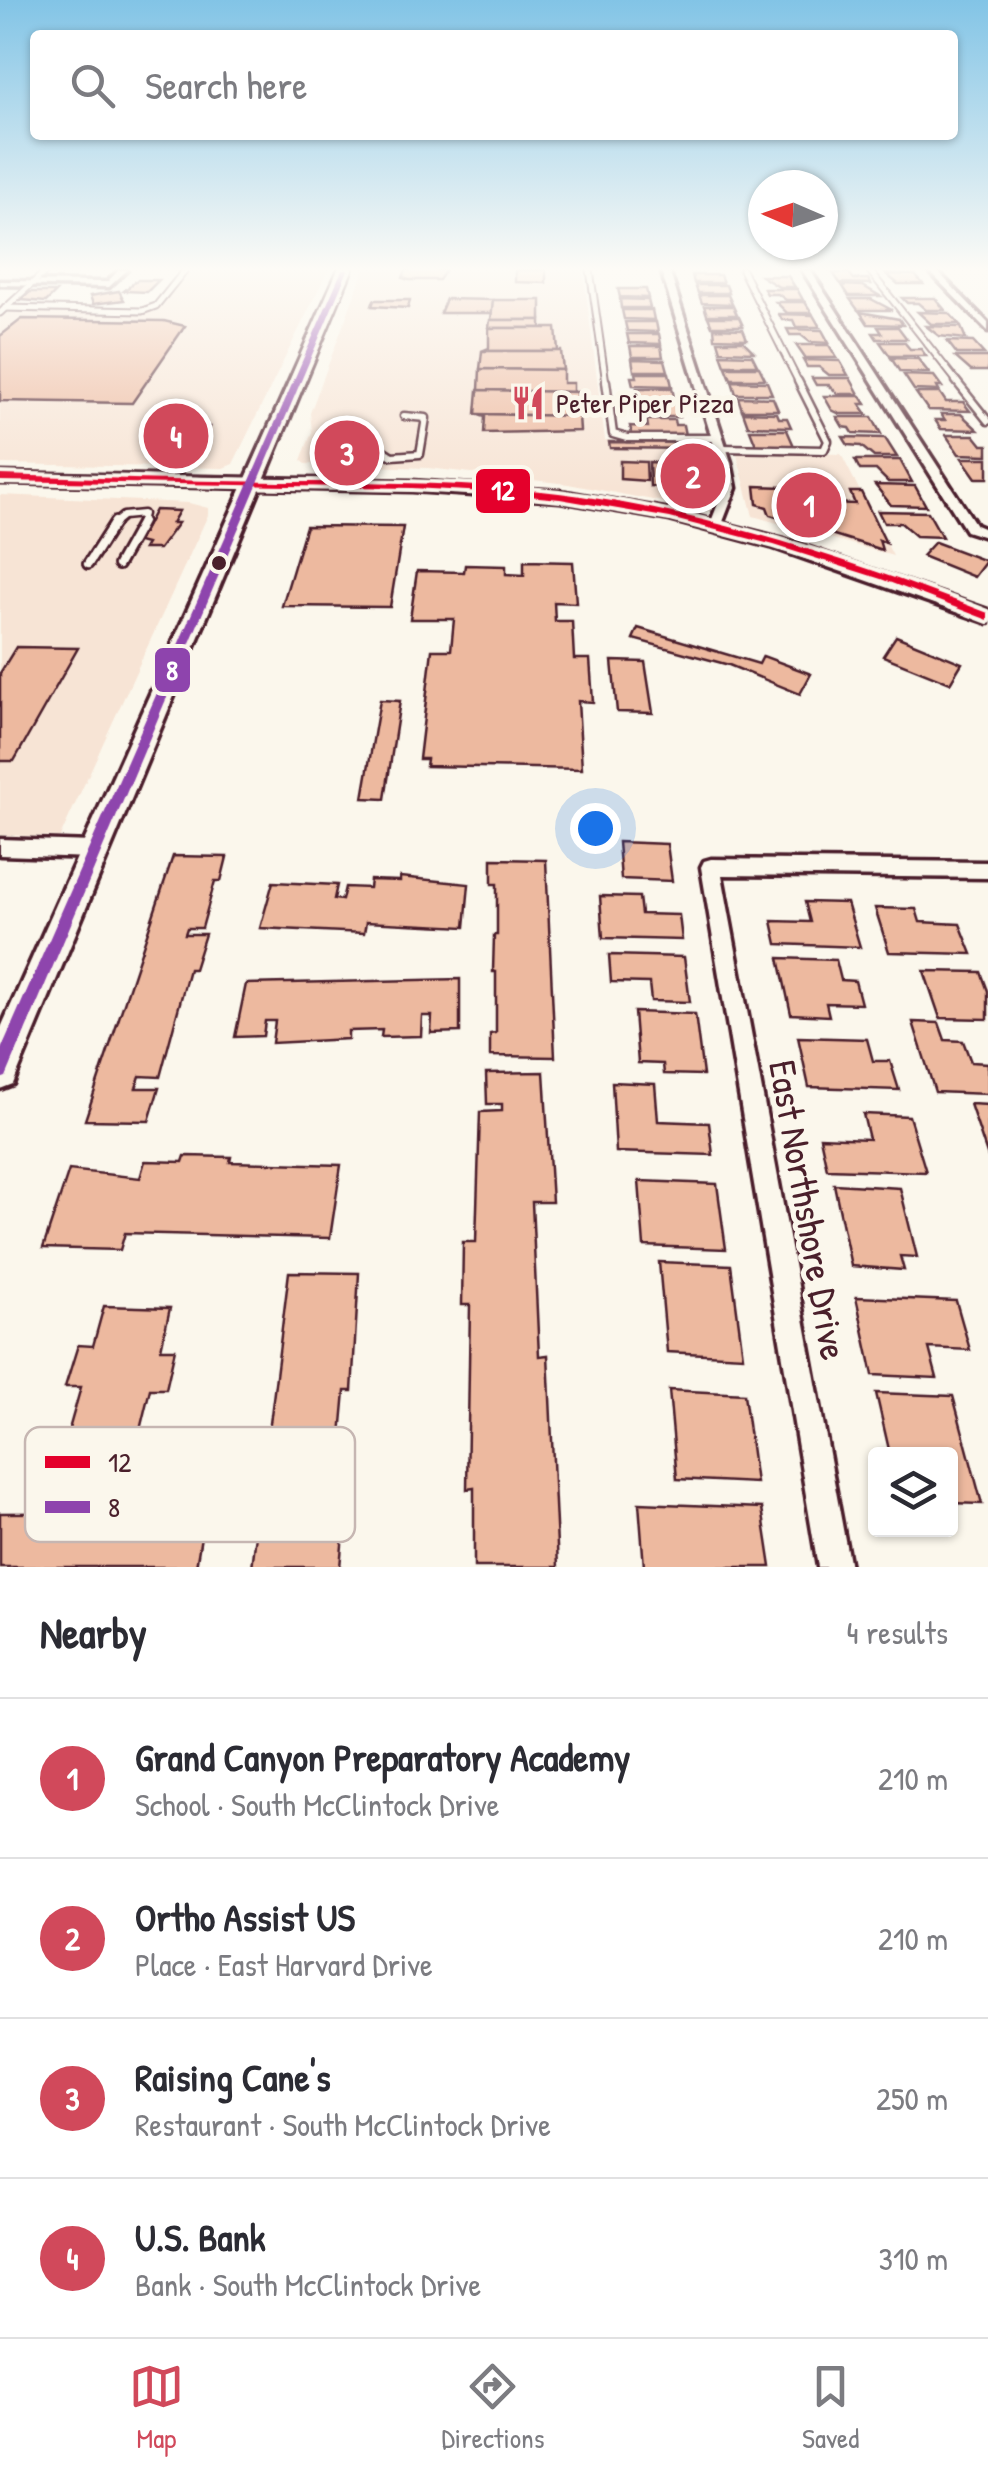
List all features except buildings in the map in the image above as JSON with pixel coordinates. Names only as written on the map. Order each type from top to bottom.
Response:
[{"type":"main road","points":[[0,1071],[314,343]]},
{"type":"main road","points":[[0,478],[442,487],[557,496],[715,527],[858,566],[988,617]]},
{"type":"street","points":[[688,343],[730,488],[715,527]]},
{"type":"street","points":[[853,343],[971,528],[988,534]]},
{"type":"street","points":[[0,847],[93,850]]},
{"type":"street","name":"East Northshore Drive","points":[[834,1567],[711,867],[985,876]]},
{"type":"lane","points":[[600,343],[613,434],[824,450],[828,441],[779,343]]},
{"type":"lane","points":[[926,343],[988,421]]},
{"type":"lane","points":[[164,430],[178,409],[164,430]]},
{"type":"lane","points":[[329,433],[330,444],[336,446],[378,447],[392,456],[420,454],[426,418],[404,416]]},
{"type":"lane","points":[[150,453],[158,441],[150,453]]},
{"type":"lane","points":[[88,564],[116,518],[127,512],[143,514],[144,520],[118,565]]},
{"type":"shaded area","points":[[0,343],[292,343],[233,464],[223,468],[0,464]]},
{"type":"shaded area","points":[[336,343],[592,343],[605,440],[712,442],[721,492],[716,512],[568,484],[428,468],[306,464],[301,460],[312,432],[310,413]]},
{"type":"shaded area","points":[[736,451],[841,454],[893,556],[753,516]]},
{"type":"shaded area","points":[[0,495],[189,503],[208,508],[60,837],[0,835]]},
{"type":"transit line","name":"8","points":[[0,1071],[314,343]]},
{"type":"transit line","name":"12","points":[[0,478],[412,486],[560,496],[670,515],[778,543],[884,577],[988,617]]},
{"type":"place","name":"Peter Piper Pizza","points":[[528,403]]},
{"type":"place","name":"U.S. Bank","points":[[176,436]]},
{"type":"place","name":"Raising Cane's","points":[[347,453]]},
{"type":"place","name":"Ortho Assist US","points":[[693,476]]},
{"type":"place","name":"Grand Canyon Preparatory Academy","points":[[809,505]]}]
